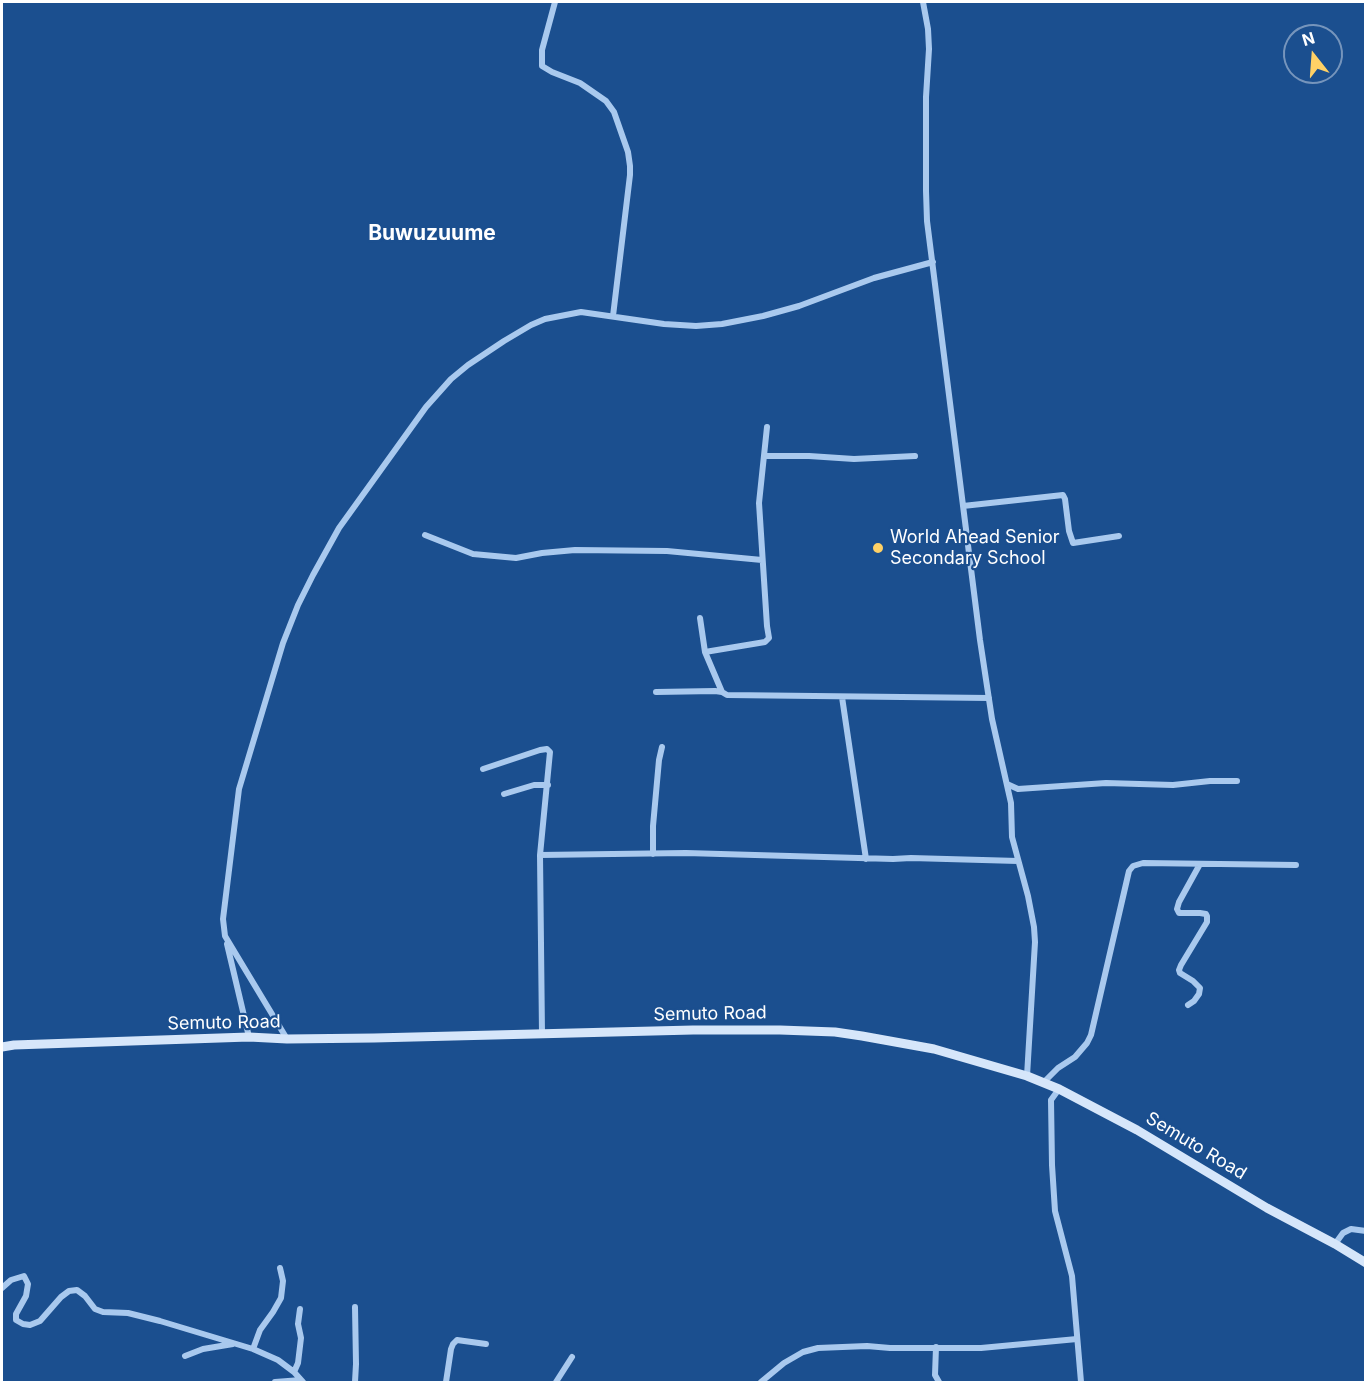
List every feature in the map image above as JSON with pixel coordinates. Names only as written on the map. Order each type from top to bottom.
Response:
[{"type":"main road","name":"Semuto Road","points":[[2,1047],[249,1037],[374,1038],[693,1030],[780,1030],[835,1032],[862,1036],[934,1050],[1027,1076],[1059,1089],[1137,1130],[1266,1208],[1335,1244],[1365,1263]]},
{"type":"street","points":[[555,2],[542,50],[542,66],[580,83],[606,101],[614,112],[629,159],[630,175],[613,316]]},
{"type":"street","points":[[923,2],[929,49],[926,97],[927,221],[978,629],[992,719],[1007,784],[1012,815],[1012,837],[1032,911],[1035,942],[1027,1076]]},
{"type":"street","points":[[249,1037],[223,919],[239,789],[283,643],[312,575],[339,528],[426,407],[451,380],[468,366],[504,341],[545,319],[581,312],[652,323],[696,326],[722,324],[799,306],[874,278],[933,262]]},
{"type":"street","points":[[705,652],[765,642],[769,638],[759,503],[768,427]]},
{"type":"street","points":[[765,456],[854,459],[915,456]]},
{"type":"street","points":[[963,506],[1063,495],[1073,543],[1119,536]]},
{"type":"street","points":[[425,535],[473,554],[516,558],[575,550],[667,551],[762,560]]},
{"type":"street","points":[[700,618],[705,652],[722,692]]},
{"type":"street","points":[[656,692],[989,698]]},
{"type":"street","points":[[842,697],[866,859]]},
{"type":"street","points":[[653,854],[653,826],[662,747]]},
{"type":"street","points":[[483,769],[540,750],[547,749],[550,752],[540,855],[542,1034]]},
{"type":"street","points":[[1007,784],[1018,789],[1106,783],[1173,785],[1237,781]]},
{"type":"street","points":[[504,794],[534,785],[548,785]]},
{"type":"street","points":[[540,855],[686,853],[1018,861]]},
{"type":"street","points":[[1044,1083],[1058,1068],[1075,1057],[1091,1035],[1133,866],[1137,864],[1296,865]]},
{"type":"street","points":[[1188,1005],[1199,994],[1200,988],[1179,970],[1207,922],[1207,916],[1200,913],[1179,913],[1177,909],[1200,864]]},
{"type":"street","points":[[225,936],[287,1039]]},
{"type":"street","points":[[1059,1089],[1051,1100],[1055,1211],[1072,1276],[1081,1383]]},
{"type":"street","points":[[1335,1244],[1343,1233],[1351,1228],[1365,1231]]},
{"type":"street","points":[[253,1349],[260,1330],[281,1298],[283,1281],[280,1268]]},
{"type":"street","points":[[2,1287],[11,1280],[24,1276],[28,1284],[26,1296],[16,1314],[16,1320],[23,1324],[30,1325],[40,1321],[61,1297],[69,1291],[77,1290],[95,1309],[103,1312],[128,1313],[253,1349],[278,1360],[302,1381]]},
{"type":"street","points":[[355,1307],[355,1383]]},
{"type":"street","points":[[294,1372],[298,1363],[301,1338],[298,1324],[300,1309]]},
{"type":"street","points":[[761,1383],[784,1363],[803,1352],[818,1348],[1003,1347],[1077,1339]]},
{"type":"street","points":[[446,1383],[451,1349],[457,1340],[486,1344]]},
{"type":"street","points":[[185,1356],[203,1349],[234,1344]]},
{"type":"street","points":[[936,1347],[935,1375],[939,1383]]},
{"type":"street","points":[[556,1383],[572,1357]]},
{"type":"street","points":[[275,1383],[302,1381]]},
{"type":"place","name":"World Ahead Senior Secondary School","points":[[878,548]]},
{"type":"district","name":"Buwuzuume","points":[[432,234]]}]
